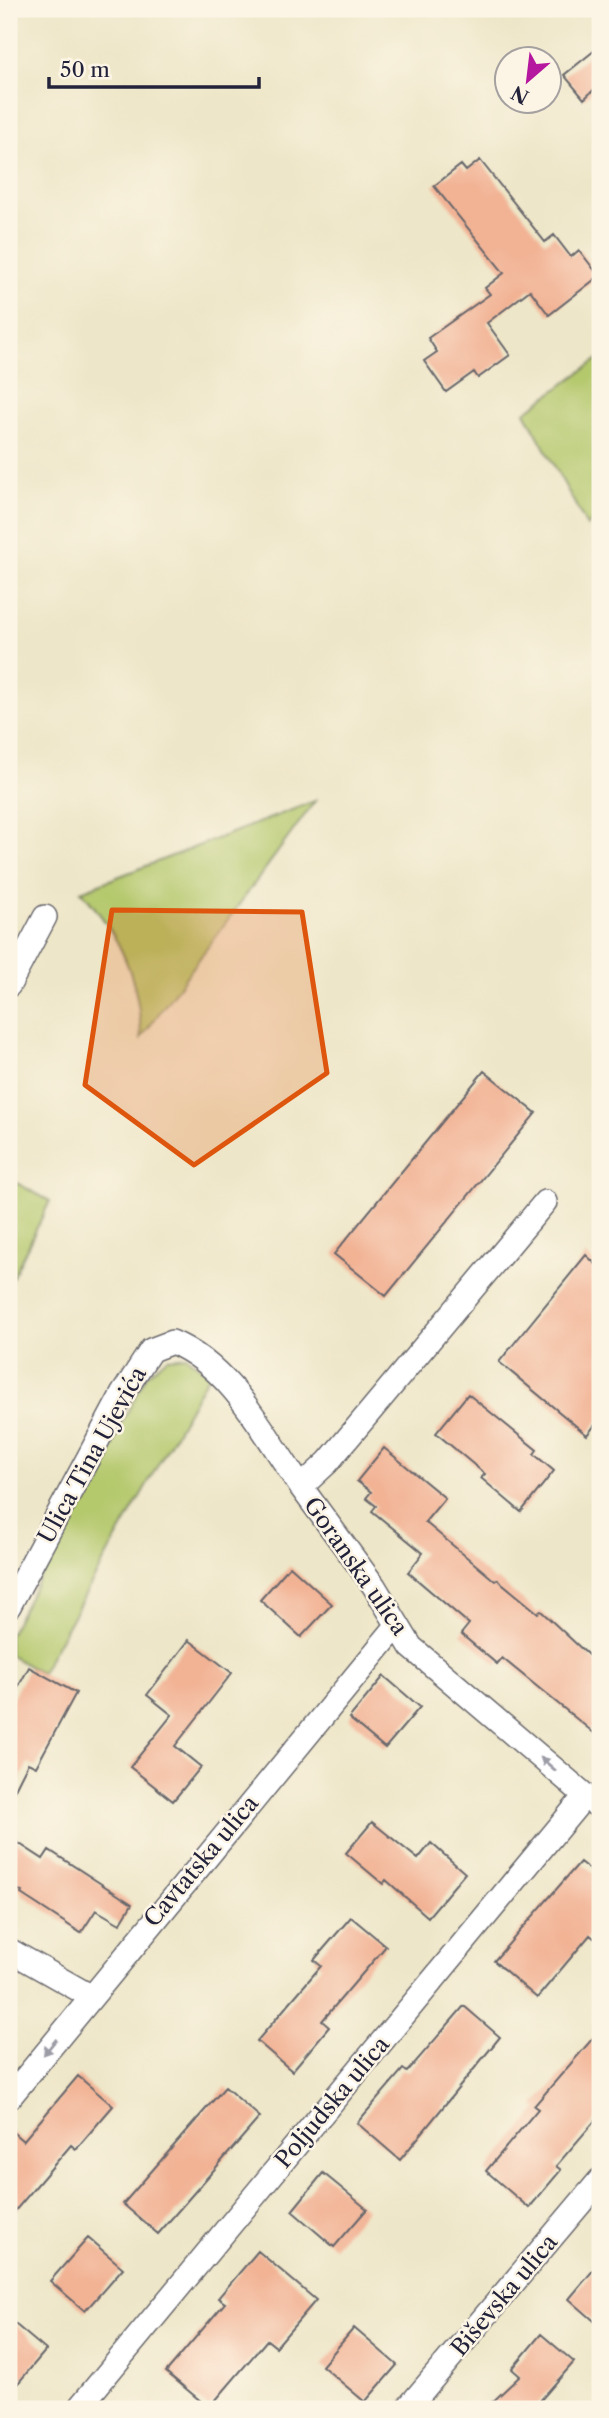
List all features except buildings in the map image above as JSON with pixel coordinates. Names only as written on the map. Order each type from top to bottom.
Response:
[{"type":"street","points":[[9,985],[45,917]]},
{"type":"street","name":"Goranska ulica","points":[[545,1202],[337,1452],[300,1487],[374,1586],[396,1627],[411,1647],[593,1802]]},
{"type":"street","name":"Ulica Tina Ujevića","points":[[9,1606],[123,1393],[151,1350],[172,1342],[195,1352],[230,1385],[300,1487]]},
{"type":"street","name":"Cavtatska ulica","points":[[9,2098],[90,1996],[396,1627]]},
{"type":"street","name":"Poljudska ulica","points":[[78,2409],[593,1802]]},
{"type":"street","points":[[9,1950],[90,1996]]},
{"type":"street","name":"Biševska ulica","points":[[407,2409],[600,2180]]},
{"type":"highlighted area","points":[[112,910],[302,912],[327,1073],[194,1165],[85,1085]]},
{"type":"green space","points":[[600,358],[600,516],[587,526],[525,412]]},
{"type":"green space","points":[[315,801],[141,1038],[137,997],[125,959],[107,924],[81,891]]},
{"type":"green space","points":[[9,1179],[50,1201],[9,1285]]},
{"type":"green space","points":[[186,1356],[209,1374],[41,1673],[9,1655],[9,1635],[147,1375],[167,1358]]}]
